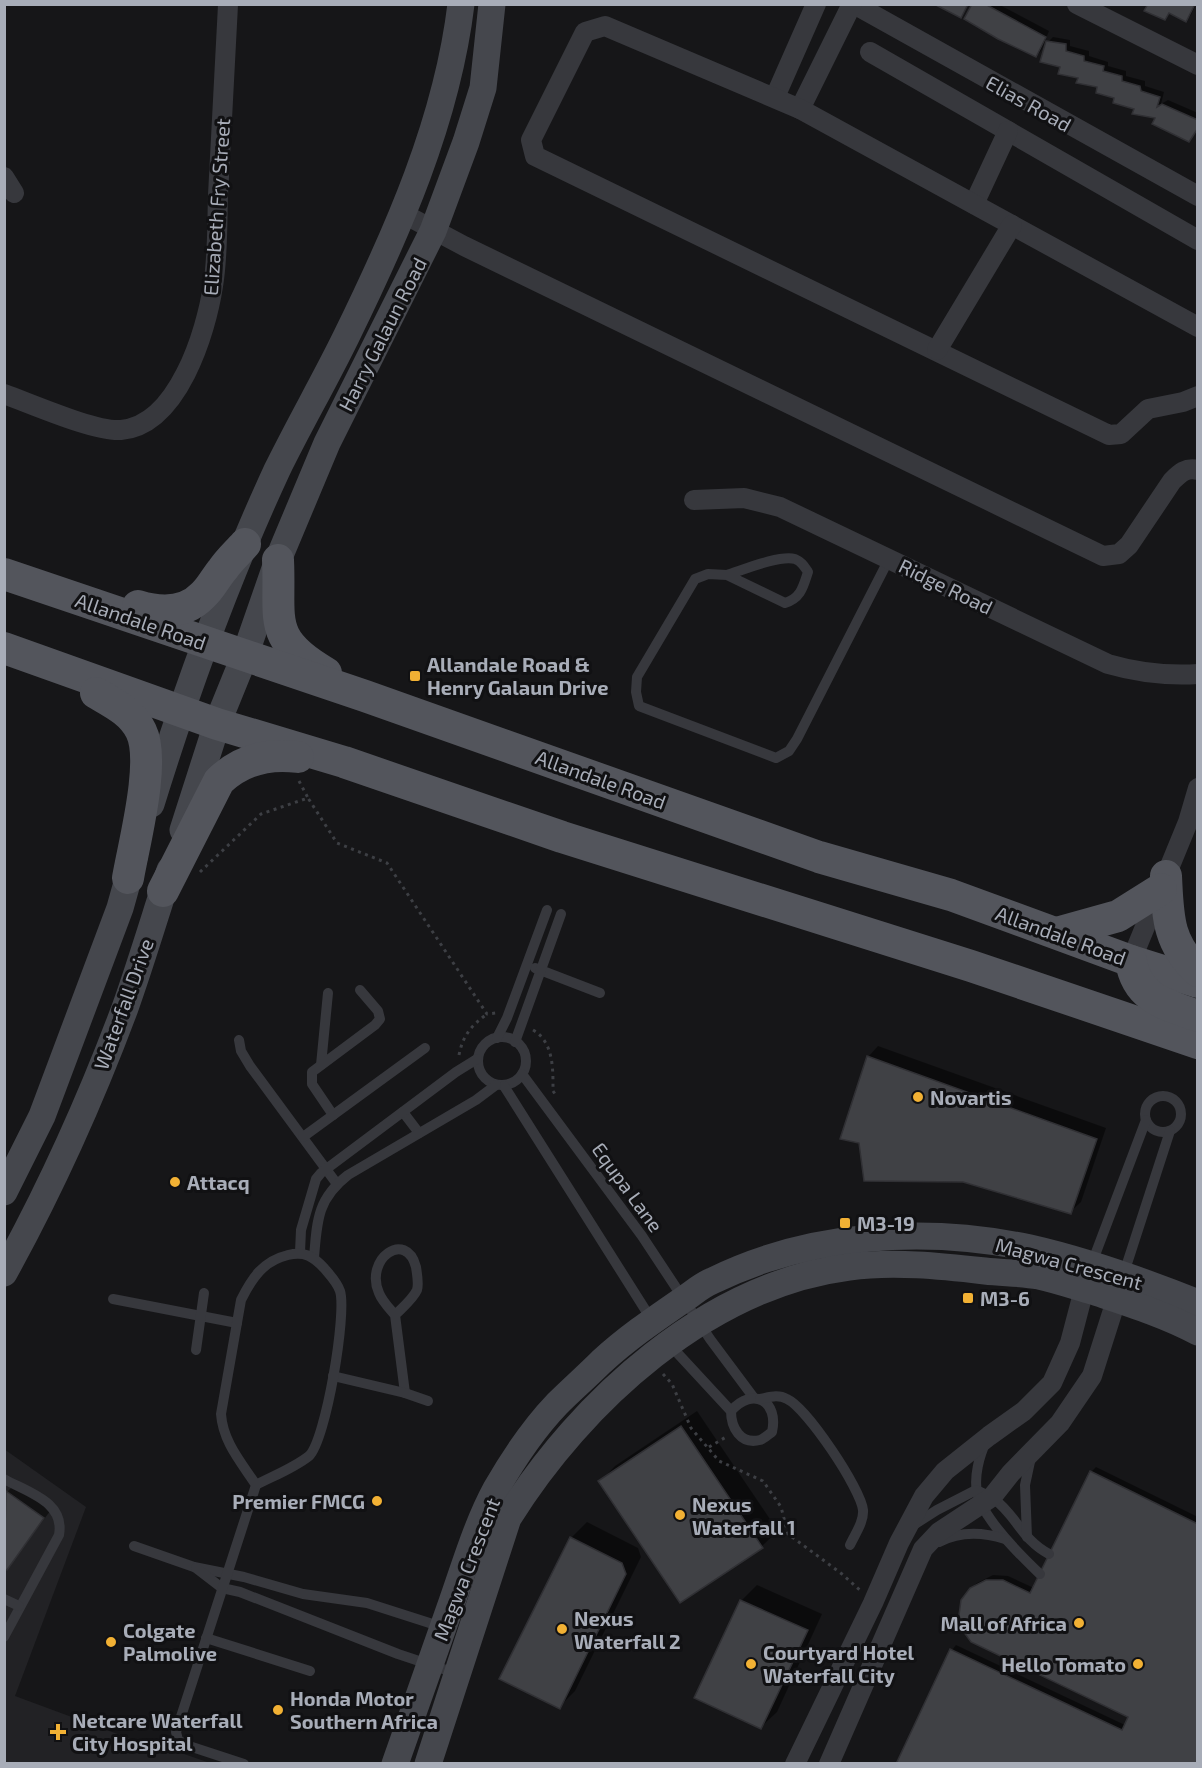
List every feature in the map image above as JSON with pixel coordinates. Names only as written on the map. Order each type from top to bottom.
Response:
[{"type":"main road","name":"Harry Galaun Road","points":[[180,711],[245,544],[278,470],[346,336],[402,213],[432,139],[453,52],[461,4]]},
{"type":"main road","name":"Harry Galaun Road","points":[[217,724],[245,656],[278,560],[327,443],[433,231],[483,88],[492,4]]},
{"type":"main road","points":[[63,594],[103,598],[159,611],[182,609],[195,603],[204,595],[223,568],[245,544]]},
{"type":"main road","points":[[278,560],[279,621],[283,634],[303,660],[365,696]]},
{"type":"main road","name":"Allandale Road","points":[[4,574],[365,696],[819,856],[951,895],[1131,961],[1197,982]]},
{"type":"main road","points":[[4,648],[217,724],[344,762],[562,837],[971,966],[1197,1043]]},
{"type":"main road","points":[[53,666],[121,708],[141,731],[144,741],[146,774],[128,878]]},
{"type":"main road","name":"Waterfall Drive","points":[[4,1192],[11,1170],[42,1116],[120,908],[180,711]]},
{"type":"main road","name":"Waterfall Drive","points":[[4,1273],[41,1206],[64,1156],[125,1008],[217,724]]},
{"type":"main road","points":[[163,891],[212,793],[219,781],[230,771],[247,761],[285,755],[344,762]]},
{"type":"main road","points":[[1057,933],[1119,916],[1163,883],[1169,926],[1188,962],[1197,971]]},
{"type":"main road","points":[[1131,961],[1133,974],[1141,989],[1158,1001],[1197,1016]]},
{"type":"main road","name":"Magwa Crescent","points":[[395,1764],[430,1664],[457,1632],[508,1518],[527,1487],[660,1332],[685,1299],[710,1281],[758,1262],[814,1246],[879,1236],[939,1236],[984,1240],[1030,1248],[1088,1277],[1120,1288],[1197,1303]]},
{"type":"main road","name":"Magwa Crescent","points":[[660,1332],[701,1323],[751,1295],[804,1276],[850,1267],[909,1265],[1040,1277],[1088,1277]]},
{"type":"main road","name":"Magwa Crescent","points":[[1120,1288],[1197,1332]]},
{"type":"main road","name":"Magwa Crescent","points":[[428,1764],[459,1674],[457,1632]]},
{"type":"street","name":"Elizabeth Fry Street","points":[[4,394],[104,429],[122,430],[140,425],[154,417],[165,408],[177,388],[201,336],[214,285],[228,4]]},
{"type":"street","points":[[775,97],[816,4]]},
{"type":"street","points":[[1077,4],[1197,65]]},
{"type":"street","points":[[800,109],[851,6]]},
{"type":"street","name":"Elias Road","points":[[851,6],[1197,196]]},
{"type":"street","points":[[1197,327],[800,109],[604,26],[585,32],[531,140],[536,156],[1109,435],[1121,434],[1148,409],[1183,402],[1197,396]]},
{"type":"street","points":[[870,52],[1197,240]]},
{"type":"street","points":[[974,204],[1008,131]]},
{"type":"street","points":[[402,213],[433,231],[1103,555],[1119,554],[1129,545],[1172,481],[1181,472],[1192,468],[1197,470]]},
{"type":"street","points":[[937,350],[1012,225]]},
{"type":"street","name":"Ridge Road","points":[[694,500],[744,498],[780,507],[1108,664],[1139,673],[1172,676],[1197,674]]},
{"type":"street","points":[[1131,961],[1188,822],[1197,788]]},
{"type":"street","points":[[795,1764],[924,1497],[945,1471],[1024,1411],[1052,1383],[1070,1343],[1088,1277]]},
{"type":"street","points":[[830,1764],[923,1550],[939,1532],[983,1497],[1060,1423],[1092,1376],[1120,1288]]},
{"type":"lane","points":[[727,575],[785,603],[799,596],[808,572],[802,563],[793,558],[762,563],[727,575],[708,574],[695,579],[637,677],[636,692],[639,706],[776,758],[789,752],[797,739],[889,559]]},
{"type":"lane","points":[[497,1038],[507,1018],[547,910]]},
{"type":"lane","points":[[515,1042],[561,914]]},
{"type":"lane","points":[[526,965],[600,993]]},
{"type":"lane","points":[[333,1115],[312,1084],[312,1071],[380,1019],[378,1011],[360,990]]},
{"type":"lane","points":[[321,1065],[328,993]]},
{"type":"lane","points":[[314,1258],[316,1233],[323,1203],[337,1184],[348,1175],[500,1085],[514,1082],[522,1074],[526,1058],[524,1051],[515,1042],[504,1037],[483,1045],[477,1059],[482,1076],[500,1085],[660,1332],[679,1357],[731,1411]]},
{"type":"lane","points":[[239,1040],[250,1066],[337,1184]]},
{"type":"lane","points":[[303,1137],[425,1048]]},
{"type":"lane","points":[[300,1252],[301,1230],[316,1179],[326,1169],[456,1072],[477,1059]]},
{"type":"lane","name":"Equpa Lane","points":[[522,1074],[642,1236],[710,1339],[757,1398]]},
{"type":"lane","points":[[1088,1277],[1146,1120],[1148,1104],[1157,1097],[1168,1097],[1178,1105],[1181,1116],[1179,1122],[1170,1131],[1120,1288]]},
{"type":"lane","points":[[403,1112],[419,1133]]},
{"type":"lane","points":[[1146,1120],[1158,1132],[1170,1131]]},
{"type":"lane","points":[[395,1315],[417,1290],[418,1282],[414,1261],[409,1253],[402,1249],[385,1255],[375,1269],[375,1280],[382,1300],[395,1315],[405,1393]]},
{"type":"lane","points":[[244,1764],[186,1745],[177,1737],[178,1726],[256,1485],[310,1455],[318,1442],[333,1376],[342,1302],[336,1282],[314,1258],[300,1252],[273,1259],[262,1267],[249,1284],[241,1300],[221,1414],[222,1427],[229,1444],[256,1485]]},
{"type":"lane","points":[[196,1350],[204,1293]]},
{"type":"lane","points":[[113,1299],[237,1323]]},
{"type":"lane","points":[[333,1376],[405,1393],[428,1401]]},
{"type":"lane","points":[[757,1398],[770,1406],[775,1421],[772,1432],[760,1440],[746,1439],[736,1432],[731,1422],[731,1411],[738,1402],[757,1398],[776,1395],[791,1401],[825,1440],[860,1498],[863,1509],[862,1520],[850,1545]]},
{"type":"lane","points":[[989,1436],[983,1447],[977,1472],[983,1497],[1005,1539],[1040,1574]]},
{"type":"lane","points":[[1027,1538],[1025,1485],[1032,1451]]},
{"type":"lane","points":[[4,1479],[52,1506],[61,1524],[59,1535],[4,1637]]},
{"type":"lane","points":[[907,1529],[937,1510],[983,1497],[1005,1508],[1027,1538],[1049,1554]]},
{"type":"lane","points":[[923,1550],[947,1537],[966,1533],[988,1533],[1005,1539]]},
{"type":"lane","points":[[134,1546],[194,1567],[228,1573],[303,1594],[367,1603],[457,1632]]},
{"type":"lane","points":[[194,1567],[222,1588],[240,1592],[398,1654],[459,1674]]},
{"type":"lane","points":[[4,1599],[20,1606]]},
{"type":"lane","points":[[206,1638],[310,1671]]},
{"type":"path","points":[[194,879],[261,814],[308,798],[337,843],[387,863],[487,1014]]},
{"type":"path","points":[[456,1072],[464,1036],[471,1027],[487,1014],[495,1013],[507,1018]]},
{"type":"path","points":[[521,1023],[541,1035],[553,1062],[553,1091],[560,1101]]},
{"type":"path","points":[[659,1371],[672,1384],[691,1428],[719,1461],[763,1481],[782,1507],[788,1534],[842,1574],[873,1603]]},
{"type":"path","points":[[708,1448],[736,1432]]},
{"type":"shaded area","points":[[4,1449],[86,1507],[15,1696],[142,1743],[163,1749],[164,1747],[210,1763],[5,1763]]},
{"type":"building","points":[[934,4],[968,4],[961,18]]},
{"type":"building","points":[[972,4],[985,4],[1046,37],[1036,57],[998,39],[964,19]]},
{"type":"building","points":[[1148,4],[1195,4],[1186,22],[1169,13],[1165,20],[1144,11]]},
{"type":"building","points":[[1046,41],[1066,44],[1066,51],[1084,56],[1084,61],[1104,66],[1103,71],[1122,76],[1122,81],[1140,86],[1141,91],[1160,97],[1157,107],[1162,104],[1198,120],[1198,128],[1189,142],[1152,124],[1155,118],[1132,114],[1134,109],[1113,103],[1114,98],[1096,93],[1097,87],[1076,83],[1078,78],[1058,74],[1060,67],[1040,62]]},
{"type":"building","name":"Novartis","points":[[867,1056],[1097,1139],[1071,1214],[963,1182],[864,1181],[859,1143],[840,1139]]},
{"type":"building","name":"Nexus Waterfall 1","points":[[681,1426],[763,1548],[680,1603],[598,1481]]},
{"type":"building","name":"Mall of Africa","points":[[1090,1471],[1198,1524],[1198,1764],[896,1764],[950,1649],[1122,1730],[1128,1717],[971,1642],[963,1631],[959,1615],[961,1600],[970,1588],[986,1580],[1003,1580],[1030,1593]]},
{"type":"building","points":[[6,1491],[44,1518],[7,1570],[4,1568]]},
{"type":"building","name":"Nexus Waterfall 2","points":[[570,1537],[622,1563],[626,1574],[560,1709],[499,1679]]},
{"type":"building","name":"Courtyard Hotel Waterfall City","points":[[740,1600],[808,1630],[761,1729],[694,1698]]},
{"type":"place","name":"Allandale Road & Henry Galaun Drive","points":[[415,676]]},
{"type":"place","name":"Novartis","points":[[918,1097]]},
{"type":"place","name":"Attacq","points":[[175,1182]]},
{"type":"place","name":"M3-19","points":[[845,1223]]},
{"type":"place","name":"M3-6","points":[[968,1298]]},
{"type":"place","name":"Premier FMCG","points":[[377,1501]]},
{"type":"place","name":"Nexus Waterfall 1","points":[[680,1515]]},
{"type":"place","name":"Mall of Africa","points":[[1079,1623]]},
{"type":"place","name":"Nexus Waterfall 2","points":[[562,1629]]},
{"type":"place","name":"Colgate Palmolive","points":[[111,1642]]},
{"type":"place","name":"Courtyard Hotel Waterfall City","points":[[751,1664]]},
{"type":"place","name":"Hello Tomato","points":[[1138,1664]]},
{"type":"place","name":"Honda Motor Southern Africa","points":[[278,1710]]},
{"type":"place","name":"Netcare Waterfall City Hospital","points":[[58,1732]]}]
